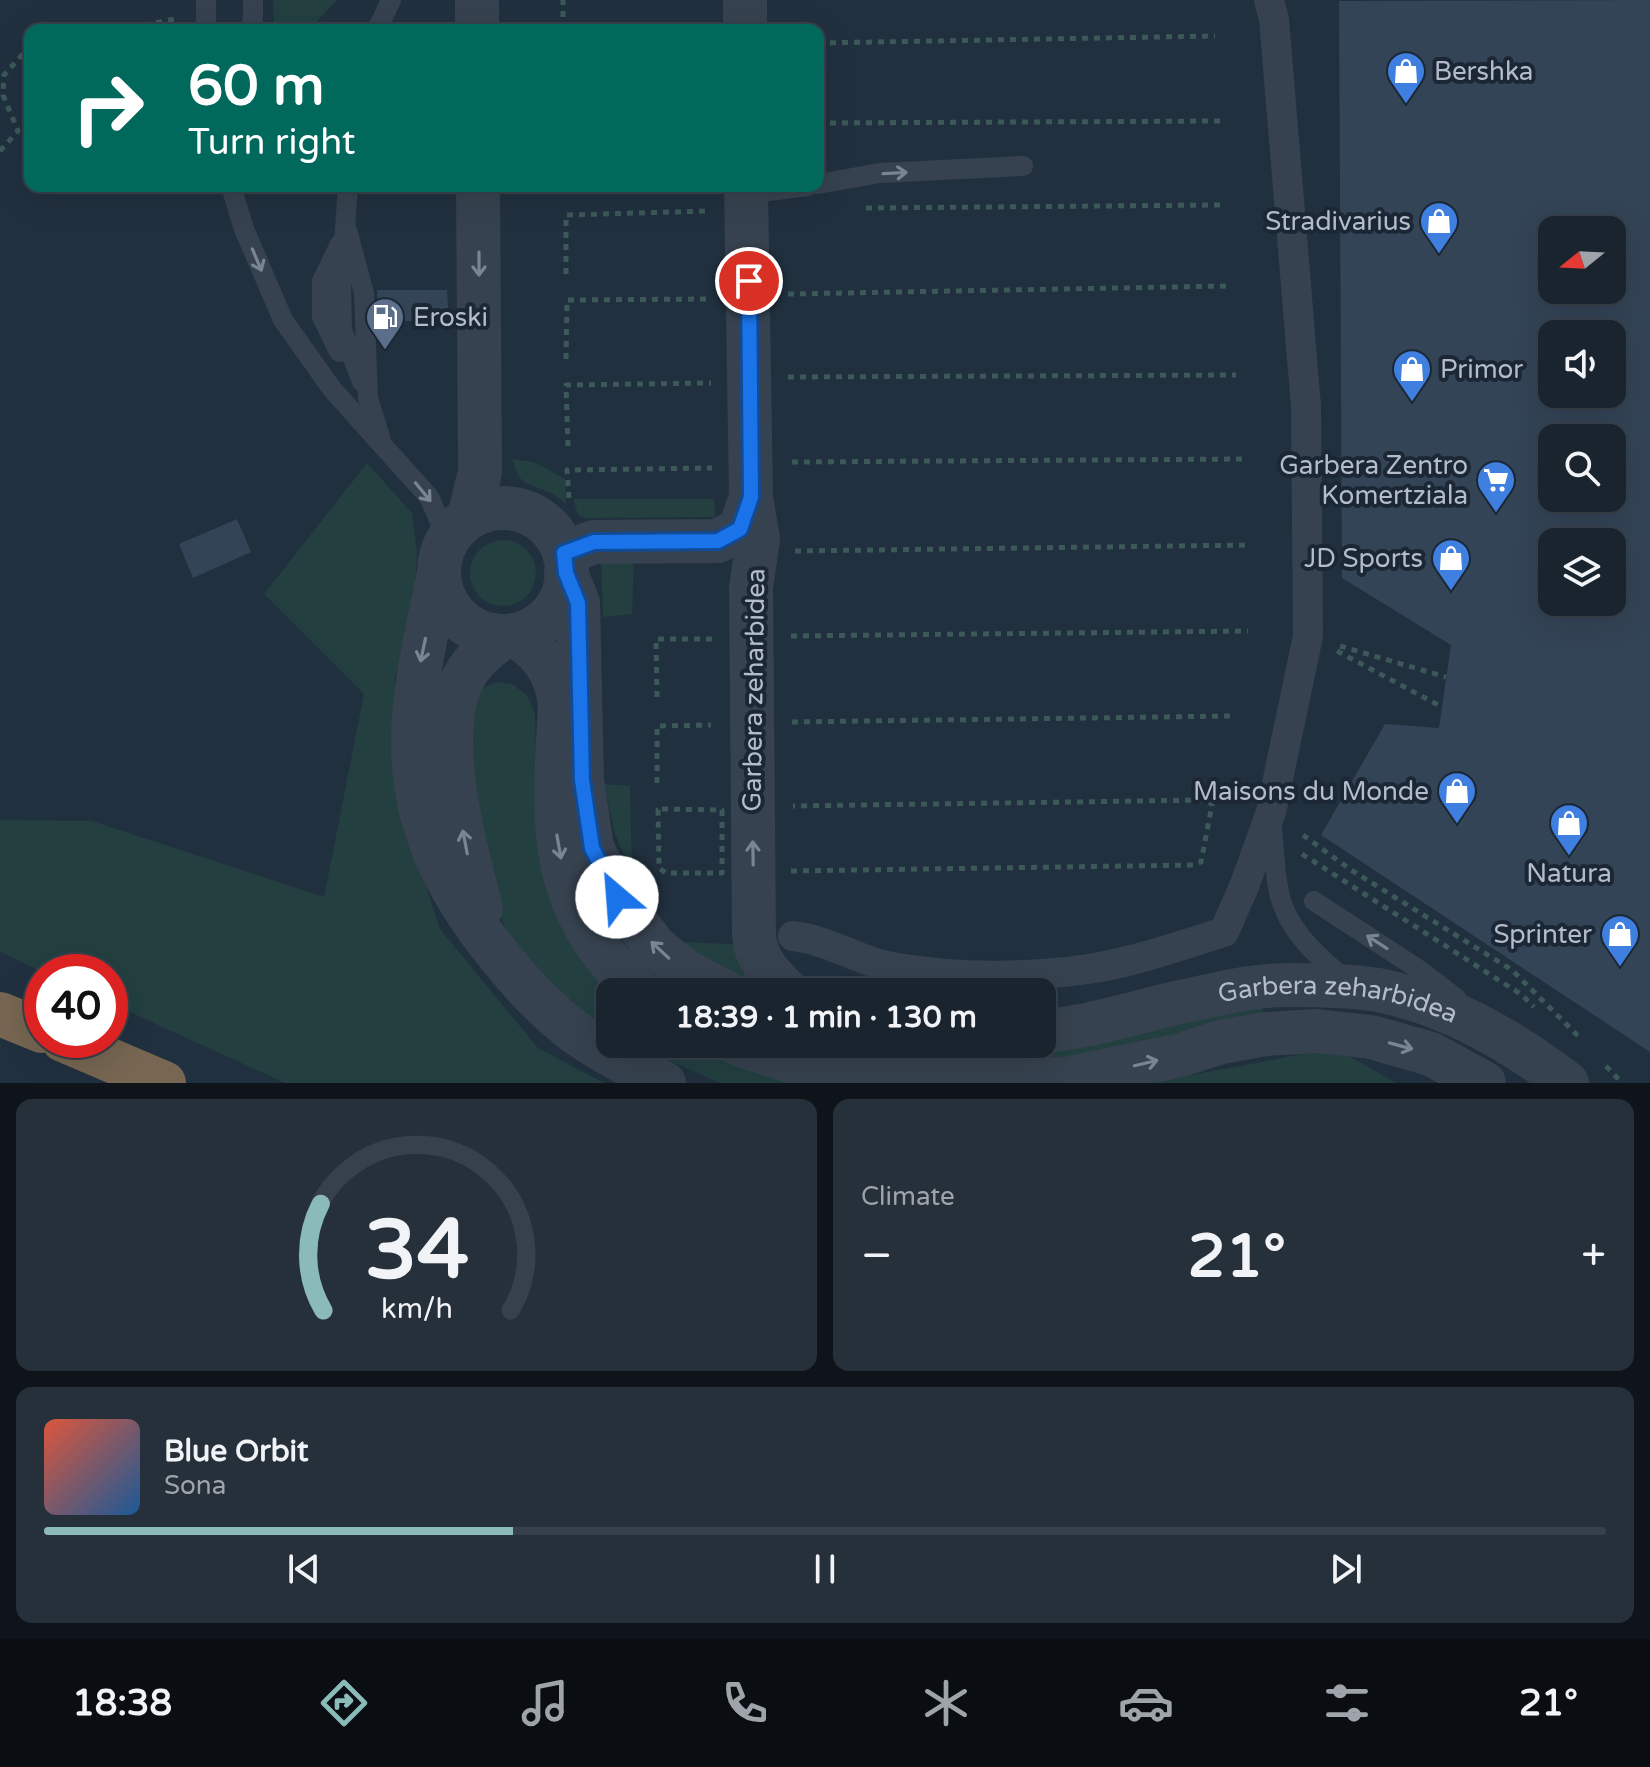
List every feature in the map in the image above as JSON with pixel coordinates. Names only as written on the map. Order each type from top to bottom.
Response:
[{"type":"highway","points":[[0,1014],[24,1024]]},
{"type":"highway","points":[[105,1058],[164,1083]]},
{"type":"street","points":[[477,0],[477,24]]},
{"type":"street","points":[[745,0],[745,24]]},
{"type":"street","points":[[793,936],[811,938],[860,960],[898,968],[969,975],[1089,969],[1224,932],[1271,812],[1308,636],[1306,406],[1274,19],[1269,0]]},
{"type":"street","points":[[478,192],[480,472],[440,584],[448,605],[463,622],[482,632],[509,636],[538,652],[555,677],[560,707],[555,769],[557,839],[563,870],[586,928],[604,954],[627,978]]},
{"type":"street","name":"Garbera zeharbidea","points":[[736,197],[751,497],[758,539],[751,587],[754,941],[772,978]]},
{"type":"street","points":[[565,563],[594,542],[718,541],[740,529],[751,497]]},
{"type":"street","points":[[664,1083],[579,1035],[517,978],[468,916],[448,885],[422,816],[415,779],[413,742],[422,656],[452,544],[497,508],[525,512],[549,528],[578,603],[582,780],[592,848],[617,897],[655,947],[698,978]]},
{"type":"street","points":[[490,945],[457,802],[452,729],[457,694],[476,660],[509,636],[535,627],[552,613],[563,594],[565,563]]},
{"type":"street","points":[[457,694],[466,683],[490,669],[504,668],[530,680],[545,704],[555,769]]},
{"type":"street","name":"Garbera zeharbidea","points":[[1056,1028],[1241,990],[1284,985],[1377,990],[1481,1026],[1530,1055],[1585,1073]]},
{"type":"street","points":[[781,1058],[938,1081],[1065,1079],[1181,1055],[1221,1042],[1265,1034],[1316,1031],[1371,1037],[1431,1054],[1484,1083]]},
{"type":"lane","points":[[252,24],[253,0]]},
{"type":"lane","points":[[380,24],[391,0]]},
{"type":"lane","points":[[824,183],[880,173],[1023,166]]},
{"type":"lane","points":[[233,192],[244,229],[283,320],[332,389],[429,497],[452,544]]},
{"type":"lane","points":[[348,192],[347,230],[364,293],[368,398],[373,421],[386,452]]},
{"type":"lane","points":[[736,197],[769,192]]},
{"type":"lane","points":[[347,230],[322,281],[322,317],[354,383],[368,398]]},
{"type":"lane","points":[[1271,812],[1278,890],[1291,924],[1315,955],[1356,989]]},
{"type":"lane","points":[[1314,901],[1418,969],[1530,1055]]},
{"type":"path","points":[[563,0],[563,17]]},
{"type":"path","points":[[155,24],[206,15]]},
{"type":"path","points":[[824,43],[1215,36]]},
{"type":"path","points":[[0,151],[18,131],[3,95],[4,75],[24,53]]},
{"type":"path","points":[[824,123],[1221,121]]},
{"type":"path","points":[[566,274],[566,215],[736,197]]},
{"type":"path","points":[[857,208],[1221,205]]},
{"type":"path","points":[[778,294],[1228,286]]},
{"type":"path","points":[[566,359],[567,300],[718,299]]},
{"type":"path","points":[[779,377],[1236,375]]},
{"type":"path","points":[[568,446],[566,385],[717,383]]},
{"type":"path","points":[[780,463],[1243,459]]},
{"type":"path","points":[[569,498],[567,470],[718,468]]},
{"type":"path","points":[[782,552],[1250,545]]},
{"type":"path","points":[[782,637],[1248,631]]},
{"type":"path","points":[[1308,636],[1446,677]]},
{"type":"path","points":[[1308,636],[1442,707]]},
{"type":"path","points":[[657,697],[656,639],[720,638]]},
{"type":"path","points":[[783,722],[1232,716]]},
{"type":"path","points":[[657,783],[657,726],[721,725]]},
{"type":"path","points":[[783,806],[1208,800],[1212,805],[1201,862],[1193,865],[783,871]]},
{"type":"path","points":[[722,810],[658,810],[659,868],[666,873],[722,873]]},
{"type":"path","points":[[1271,812],[1351,870],[1512,970],[1583,1041]]},
{"type":"path","points":[[1585,1073],[1622,1083]]},
{"type":"green space","points":[[273,0],[337,0],[315,24],[274,24]]},
{"type":"green space","points":[[512,459],[534,462],[565,479],[566,504],[553,494],[524,482],[518,476]]},
{"type":"green space","points":[[367,463],[412,513],[417,553],[413,617],[395,678],[393,734],[406,825],[440,929],[538,1048],[604,1083],[285,1083],[128,1011],[128,954],[24,954],[24,963],[0,951],[0,820],[92,821],[324,897],[364,694],[264,594]]},
{"type":"green space","points":[[573,499],[714,499],[715,517],[585,518],[578,515]]},
{"type":"green space","points":[[503,540],[516,543],[526,550],[533,560],[536,573],[533,586],[526,596],[516,603],[503,606],[490,603],[480,596],[473,586],[470,573],[473,560],[480,550],[490,543]]},
{"type":"green space","points":[[634,556],[632,614],[603,617],[601,559]]},
{"type":"green space","points":[[496,682],[512,684],[527,695],[535,714],[537,781],[605,978],[596,978],[596,1028],[585,1023],[512,945],[481,866],[462,780],[470,700],[480,690]]},
{"type":"green space","points":[[604,784],[630,786],[632,874],[615,834]]},
{"type":"green space","points":[[676,942],[733,944],[746,978],[731,978],[706,967]]},
{"type":"green space","points":[[1262,1007],[1263,1016],[1132,1046],[1046,1060],[969,1064],[920,1058],[1056,1058],[1056,1052]]},
{"type":"green space","points":[[1335,1048],[1396,1083],[1150,1083]]},
{"type":"green space","points":[[664,1058],[778,1058],[845,1083],[720,1083]]},
{"type":"building","name":"Garbera Zentro Komertziala","points":[[1650,0],[1650,1052],[1321,835],[1385,724],[1439,728],[1451,645],[1342,578],[1339,1]]},
{"type":"building","points":[[377,290],[447,290],[449,321],[378,321]]},
{"type":"building","points":[[237,519],[251,552],[193,578],[179,544]]},
{"type":"place","name":"Bershka","points":[[1406,105]]},
{"type":"place","name":"Stradivarius","points":[[1439,255]]},
{"type":"place","name":"Eroski","points":[[385,351]]},
{"type":"place","name":"Primor","points":[[1412,403]]},
{"type":"place","name":"Garbera Zentro Komertziala","points":[[1496,514]]},
{"type":"place","name":"JD Sports","points":[[1451,592]]},
{"type":"place","name":"Maisons du Monde","points":[[1457,825]]},
{"type":"place","name":"Natura","points":[[1569,857]]},
{"type":"place","name":"Sprinter","points":[[1620,968]]},
{"type":"route","points":[[617,897],[592,848],[582,780],[580,624],[578,603],[566,573],[564,553],[594,542],[718,541],[740,529],[751,497],[749,281]]}]
